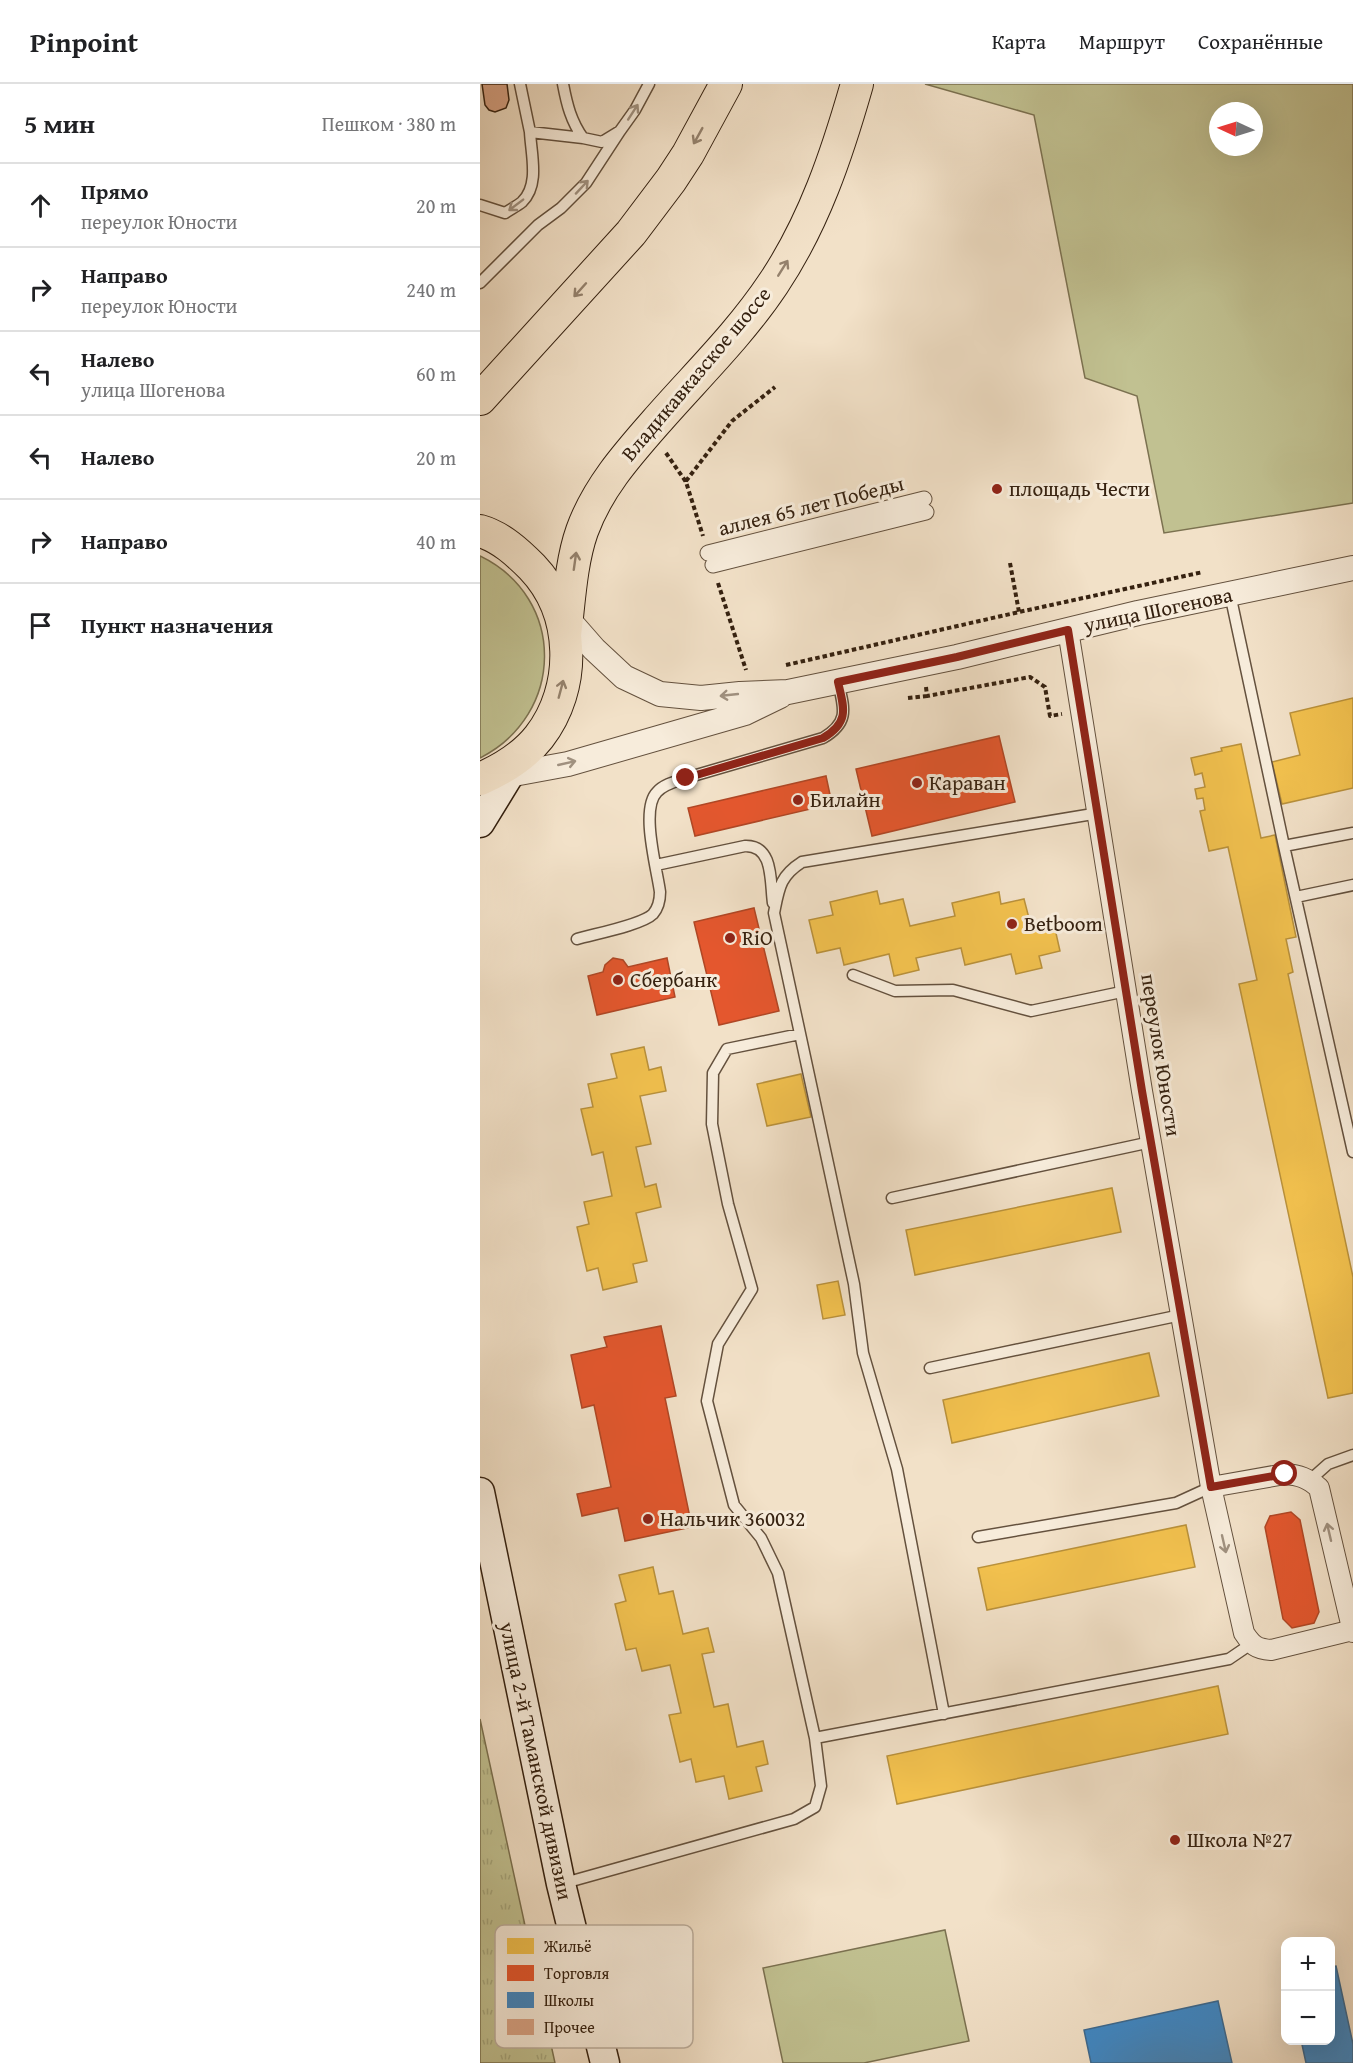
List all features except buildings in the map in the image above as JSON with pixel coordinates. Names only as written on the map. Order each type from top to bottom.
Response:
[{"type":"main road","points":[[480,399],[631,233],[688,154],[726,84]]},
{"type":"main road","name":"Владикавказское шоссе","points":[[498,772],[539,736],[553,713],[563,688],[567,662],[564,620],[579,541],[597,497],[646,433],[741,327],[774,283],[817,205],[828,178],[857,84]]},
{"type":"main road","points":[[480,531],[516,551],[541,577],[564,620]]},
{"type":"main road","points":[[480,823],[498,772]]},
{"type":"main road","name":"улица 2-й Таманской дивизии","points":[[480,1492],[571,1925]]},
{"type":"main road","name":"улица 2-й Таманской дивизии","points":[[601,2048],[605,2063]]},
{"type":"street","name":"аллея 65 лет Победы","points":[[710,559],[925,506]]},
{"type":"street","name":"улица Шогенова","points":[[788,692],[957,657],[1068,630],[1353,568]]},
{"type":"street","points":[[564,620],[624,677],[660,694],[701,698],[788,692]]},
{"type":"street","name":"переулок Юности","points":[[1068,630],[1126,991],[1211,1487],[1244,1633],[1251,1644]]},
{"type":"street","points":[[498,772],[568,764],[745,713],[788,692]]},
{"type":"street","points":[[1211,1487],[1285,1474],[1310,1479],[1319,1488],[1353,1631],[1271,1650],[1258,1649],[1251,1644]]},
{"type":"lane","points":[[480,205],[505,213],[522,202],[533,182],[530,132],[520,84]]},
{"type":"lane","points":[[564,84],[573,124],[583,138]]},
{"type":"lane","points":[[480,283],[538,225],[561,208],[586,183],[635,110],[649,84]]},
{"type":"lane","points":[[530,132],[602,141],[620,131]]},
{"type":"lane","points":[[1230,594],[1353,1152]]},
{"type":"lane","points":[[577,939],[648,918],[660,901],[649,817],[650,804],[656,792],[686,778],[823,738],[838,726],[845,711],[838,682]]},
{"type":"lane","points":[[774,913],[778,893],[787,871],[802,862],[1099,813]]},
{"type":"lane","points":[[1284,846],[1353,833]]},
{"type":"lane","points":[[656,865],[745,846],[758,847],[766,855],[774,913],[854,1284],[863,1353],[897,1469],[944,1714]]},
{"type":"lane","points":[[1296,897],[1353,885]]},
{"type":"lane","points":[[853,975],[894,991],[953,990],[1031,1011],[1126,991]]},
{"type":"lane","points":[[561,1884],[794,1819],[815,1807],[821,1786],[815,1738],[778,1573],[761,1538],[734,1505],[707,1401],[718,1344],[752,1289],[728,1204],[712,1124],[713,1073],[727,1049],[800,1034]]},
{"type":"lane","points":[[892,1198],[1152,1142]]},
{"type":"lane","points":[[930,1368],[1181,1315]]},
{"type":"lane","points":[[1310,1479],[1328,1464],[1353,1455]]},
{"type":"lane","points":[[978,1537],[1176,1503],[1211,1487]]},
{"type":"lane","points":[[815,1738],[1229,1659],[1251,1644]]},
{"type":"path","points":[[686,482],[732,421],[775,387]]},
{"type":"path","points":[[665,453],[686,482],[747,674]]},
{"type":"path","points":[[1010,563],[1019,612]]},
{"type":"path","points":[[780,666],[1213,570]]},
{"type":"path","points":[[908,698],[1030,677],[1045,687],[1050,716],[1066,713]]},
{"type":"path","points":[[925,684],[927,696]]},
{"type":"green space","points":[[925,84],[1353,84],[1353,503],[1164,533],[1137,396],[1085,378],[1034,115]]},
{"type":"green space","points":[[480,556],[508,575],[529,599],[541,627],[544,657],[540,686],[528,714],[508,739],[480,758]]},
{"type":"green space","points":[[480,1719],[525,1925],[495,1925],[495,2048],[552,2048],[555,2063],[480,2063]]},
{"type":"green space","points":[[945,1930],[969,2041],[864,2063],[783,2063],[763,1968]]},
{"type":"place","name":"площадь Чести","points":[[997,489]]},
{"type":"place","name":"Караван","points":[[917,783]]},
{"type":"place","name":"Билайн","points":[[798,800]]},
{"type":"place","name":"Betboom","points":[[1012,924]]},
{"type":"place","name":"RiO","points":[[730,938]]},
{"type":"place","name":"Сбербанк","points":[[618,980]]},
{"type":"place","name":"Нальчик 360032","points":[[648,1519]]},
{"type":"place","name":"Школа №27","points":[[1175,1840]]},
{"type":"route","points":[[686,778],[823,738],[831,733],[838,726],[845,711],[838,682],[957,657],[1068,630],[1142,1091],[1211,1487],[1285,1474]]}]
